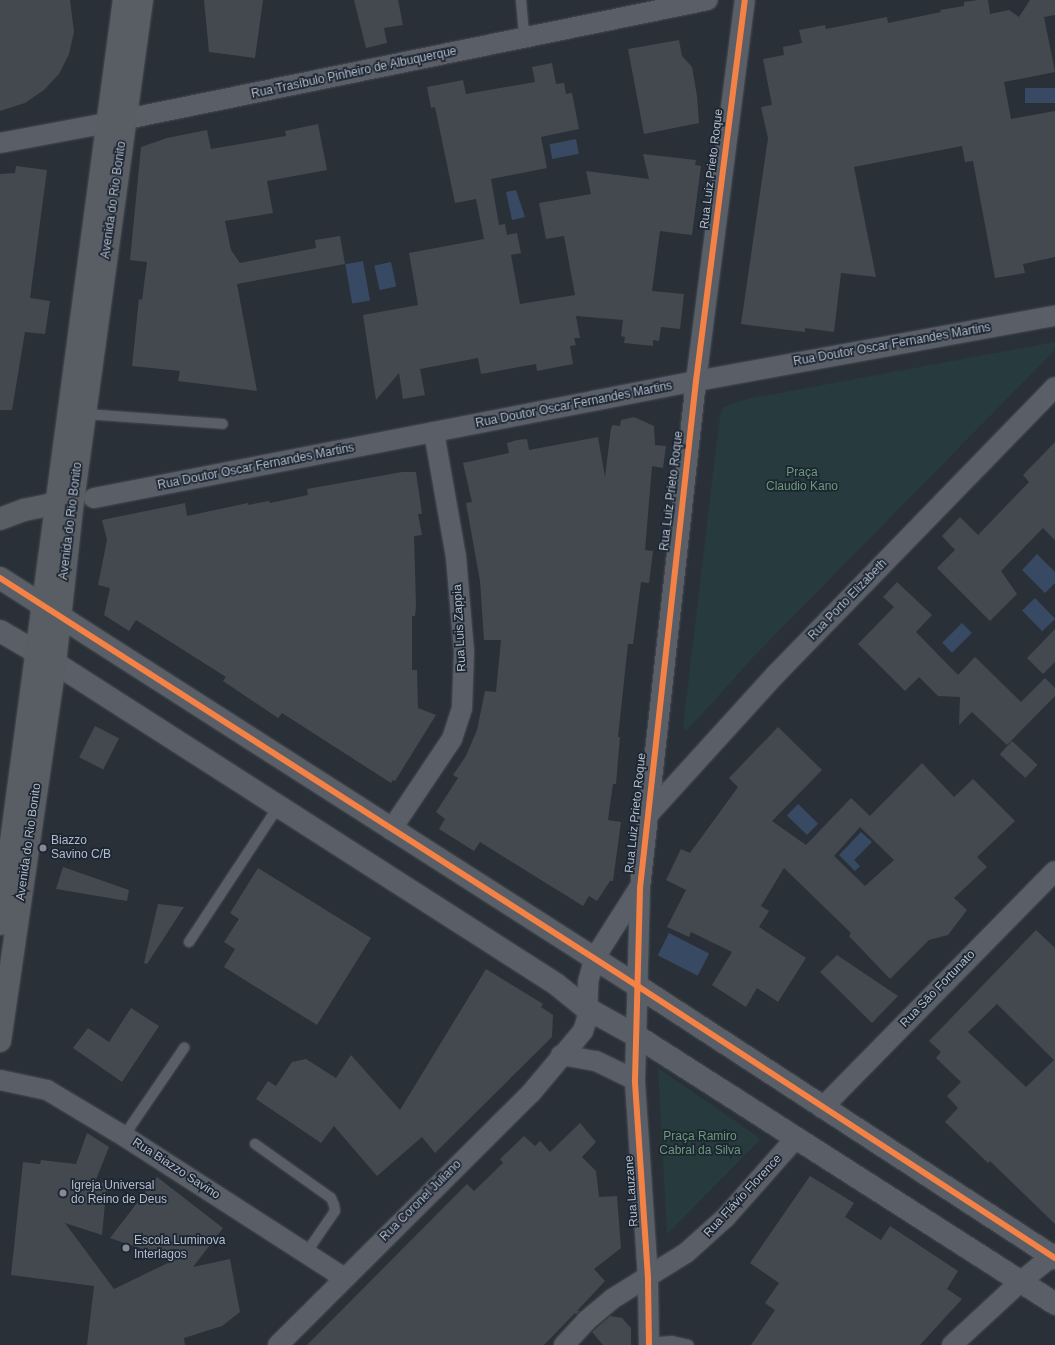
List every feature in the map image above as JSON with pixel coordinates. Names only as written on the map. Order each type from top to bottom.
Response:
[{"type":"main road","name":"Avenida do Rio Bonito","points":[[0,1041],[4,978],[52,610],[85,414],[116,122],[124,0]]},
{"type":"main road","name":"Avenida do Rio Bonito","points":[[52,610],[56,503],[116,122],[142,0]]},
{"type":"main road","points":[[0,519],[24,510],[56,503]]},
{"type":"main road","name":"Avenida do Rio Bonito","points":[[0,924],[46,658]]},
{"type":"street","name":"Rua Trasíbulo Pinheiro de Albuquerque","points":[[0,143],[116,122],[708,0]]},
{"type":"street","name":"Rua Luiz Prieto Roque","points":[[635,1035],[640,888],[646,817],[696,381],[745,0]]},
{"type":"street","name":"Rua Doutor Oscar Fernandes Martins","points":[[94,498],[696,381],[1055,316]]},
{"type":"street","name":"Rua Porto Elizabeth","points":[[646,817],[776,674],[1055,387]]},
{"type":"street","name":"Rua Luis Zappia","points":[[391,830],[452,739],[462,708],[464,652],[456,557],[434,432]]},
{"type":"street","points":[[0,578],[52,610],[391,830],[636,985],[822,1108],[1054,1256],[1020,1282],[952,1345]]},
{"type":"street","points":[[0,631],[46,658],[556,984],[586,1008],[635,1035],[1055,1304]]},
{"type":"street","name":"Rua São Fortunato","points":[[822,1108],[1055,871]]},
{"type":"street","name":"Rua Luiz Prieto Roque","points":[[586,1008],[588,982],[594,959],[640,888]]},
{"type":"street","name":"Rua Coronel Juliano","points":[[278,1345],[531,1093],[561,1054],[583,1031],[587,1019],[586,1008]]},
{"type":"street","name":"Rua Lauzane","points":[[635,1035],[636,1080],[648,1278],[649,1344]]},
{"type":"street","points":[[561,1054],[596,1061],[636,1080]]},
{"type":"street","name":"Rua Biazzo Savino","points":[[0,1080],[47,1090],[124,1136],[344,1278]]},
{"type":"street","name":"Rua Flávio Florence","points":[[564,1345],[612,1299],[686,1253],[726,1217],[796,1138]]},
{"type":"lane","points":[[520,0],[524,38]]},
{"type":"lane","points":[[85,414],[223,424]]},
{"type":"lane","points":[[189,942],[278,807]]},
{"type":"lane","points":[[124,1136],[184,1048]]},
{"type":"lane","points":[[255,1144],[331,1198],[335,1211],[306,1253]]},
{"type":"lane","points":[[649,1344],[672,1341],[690,1345]]},
{"type":"green space","name":"Praça Claudio Kano","points":[[1055,342],[1055,349],[1050,355],[758,652],[686,730],[683,727],[720,415],[724,407],[747,399]]},
{"type":"green space","name":"Praça Ramiro Cabral da Silva","points":[[658,1068],[757,1136],[760,1140],[667,1234]]},
{"type":"water","points":[[1025,88],[1055,88],[1055,103],[1025,103]]},
{"type":"water","points":[[576,139],[579,154],[552,159],[549,144]]},
{"type":"water","points":[[516,190],[525,217],[512,220],[506,192]]},
{"type":"water","points":[[363,261],[370,300],[352,304],[345,264]]},
{"type":"water","points":[[391,262],[396,286],[380,290],[374,266]]},
{"type":"water","points":[[1037,554],[1055,572],[1055,583],[1045,593],[1022,570]]},
{"type":"water","points":[[1035,598],[1055,619],[1042,631],[1022,611]]},
{"type":"water","points":[[962,623],[972,633],[952,653],[942,643]]},
{"type":"water","points":[[798,804],[818,823],[807,835],[787,816]]},
{"type":"water","points":[[861,832],[872,842],[854,860],[860,866],[855,871],[839,855]]},
{"type":"water","points":[[669,933],[709,953],[698,976],[658,955]]},
{"type":"building","points":[[0,0],[70,0],[74,32],[69,54],[59,74],[44,90],[25,103],[0,111]]},
{"type":"building","points":[[204,0],[263,0],[255,58],[209,52]]},
{"type":"building","points":[[354,0],[398,0],[403,25],[384,28],[387,43],[366,48]]},
{"type":"building","points":[[988,0],[990,14],[1009,10],[1019,17],[1030,0],[1055,0],[1055,15],[1044,17],[1055,72],[1004,82],[1011,119],[1055,111],[1055,257],[1023,264],[1025,273],[995,278],[973,161],[965,162],[962,146],[854,167],[876,277],[841,273],[834,332],[805,328],[805,332],[741,324],[768,138],[761,107],[772,105],[763,59],[784,55],[783,47],[802,43],[799,30],[825,25],[826,29],[887,17],[888,23],[941,12],[940,10],[964,6],[964,2]]},
{"type":"building","points":[[679,40],[682,56],[692,67],[697,96],[699,123],[644,134],[628,49]]},
{"type":"building","points":[[552,63],[556,84],[564,83],[566,94],[572,93],[579,129],[541,137],[547,168],[491,179],[499,225],[505,224],[507,235],[517,233],[521,253],[511,255],[520,304],[575,295],[564,236],[546,239],[539,203],[591,194],[586,171],[649,179],[643,154],[696,160],[695,165],[701,166],[692,235],[660,231],[652,291],[684,294],[680,329],[661,327],[659,341],[653,340],[653,346],[624,343],[625,337],[621,336],[623,320],[576,316],[580,338],[574,338],[576,345],[570,346],[573,364],[537,371],[536,364],[481,374],[478,358],[420,369],[425,395],[403,399],[399,373],[376,400],[363,315],[418,305],[409,253],[484,239],[476,199],[455,203],[435,107],[431,108],[427,87],[463,80],[466,94],[535,82],[532,67]]},
{"type":"building","points":[[318,124],[327,170],[267,181],[273,213],[225,221],[231,250],[240,263],[316,248],[315,240],[340,236],[345,264],[237,284],[257,391],[178,381],[180,371],[132,366],[139,299],[142,300],[147,262],[130,260],[141,147],[167,138],[207,130],[211,149],[286,136],[285,131]]},
{"type":"building","points":[[16,166],[47,170],[30,298],[50,301],[45,334],[25,332],[12,410],[0,410],[0,174],[15,173]]},
{"type":"building","points":[[634,417],[654,426],[655,445],[666,446],[663,468],[652,466],[645,550],[653,551],[649,583],[641,582],[633,644],[628,644],[618,737],[620,737],[616,784],[613,784],[608,820],[621,822],[613,881],[610,881],[597,901],[589,896],[583,906],[480,842],[474,851],[439,829],[445,819],[436,812],[458,778],[453,775],[466,756],[477,730],[485,691],[496,692],[501,640],[484,640],[480,581],[466,503],[472,502],[463,463],[509,453],[507,443],[517,440],[527,439],[529,450],[598,437],[605,477],[611,428],[613,425],[620,426],[621,420]]},
{"type":"building","points":[[1055,442],[1055,540],[1043,528],[1001,571],[1017,594],[990,621],[937,568],[955,550],[942,536],[960,517],[978,535],[1029,482],[1023,475]]},
{"type":"building","points":[[402,472],[416,472],[422,514],[418,514],[422,535],[414,536],[416,606],[415,616],[412,616],[412,670],[417,670],[418,708],[436,715],[395,781],[393,780],[391,783],[282,713],[278,718],[223,681],[226,677],[136,620],[129,631],[104,615],[110,588],[98,585],[107,540],[102,520],[185,503],[187,516],[248,503],[248,505],[269,501],[270,503],[308,495],[307,489]]},
{"type":"building","points":[[897,582],[932,615],[916,632],[958,675],[975,657],[1021,702],[1045,678],[1055,688],[1055,696],[1007,745],[972,712],[959,725],[960,697],[938,696],[919,677],[905,691],[858,644],[894,607],[883,597]]},
{"type":"building","points":[[1055,629],[1055,662],[1043,674],[1027,658]]},
{"type":"building","points":[[95,726],[119,738],[103,769],[79,757]]},
{"type":"building","points":[[778,727],[822,770],[772,821],[806,845],[851,798],[870,816],[922,763],[954,797],[973,779],[1015,821],[977,857],[987,867],[954,898],[967,910],[948,935],[929,940],[890,979],[849,936],[851,933],[784,868],[761,906],[769,911],[759,927],[806,958],[778,1002],[757,988],[746,1007],[712,985],[732,952],[691,932],[689,937],[667,927],[686,890],[666,880],[681,849],[690,853],[738,787],[729,778]],"holes":[[[860,827],[894,860],[865,886],[834,856]]]},
{"type":"building","points":[[1012,741],[1038,765],[1025,778],[1000,754]]},
{"type":"building","points":[[63,867],[129,890],[127,901],[56,889]]},
{"type":"building","points":[[258,868],[371,938],[317,1025],[224,967],[235,949],[224,942],[239,919],[230,913]]},
{"type":"building","points":[[158,904],[184,907],[147,964],[144,963]]},
{"type":"building","points":[[1036,930],[1055,948],[1055,1224],[990,1161],[988,1163],[945,1122],[958,1108],[947,1096],[961,1082],[936,1058],[941,1052],[929,1041]],"holes":[[[997,1004],[1054,1060],[1026,1087],[968,1032]]]},
{"type":"building","points":[[837,955],[898,996],[872,1023],[820,972]]},
{"type":"building","points":[[486,969],[543,1004],[541,1007],[553,1015],[552,1037],[435,1153],[422,1137],[377,1176],[334,1126],[321,1143],[256,1099],[268,1081],[276,1086],[292,1062],[306,1059],[336,1078],[351,1055],[400,1110]]},
{"type":"building","points":[[131,1008],[159,1026],[122,1082],[73,1048],[88,1028],[109,1042]]},
{"type":"building","points":[[580,1123],[596,1142],[582,1157],[596,1171],[599,1197],[617,1196],[621,1248],[594,1269],[605,1281],[577,1311],[580,1311],[576,1314],[575,1313],[544,1345],[307,1345],[467,1184],[474,1191],[503,1163],[500,1159],[524,1136],[535,1146],[540,1141],[550,1152]]},
{"type":"building","points":[[87,1133],[109,1147],[95,1182],[107,1183],[102,1235],[65,1223],[114,1289],[174,1260],[110,1238],[157,1177],[223,1228],[193,1267],[230,1259],[240,1312],[222,1326],[184,1338],[185,1345],[87,1345],[94,1286],[11,1275],[23,1162],[40,1164],[41,1160],[76,1164]]},
{"type":"building","points":[[810,1176],[854,1203],[845,1217],[881,1240],[890,1226],[958,1271],[947,1289],[962,1299],[920,1345],[751,1345],[775,1310],[765,1303],[779,1283],[750,1263]]},
{"type":"building","points":[[610,1316],[622,1318],[631,1328],[631,1345],[603,1345],[592,1332]]},
{"type":"cycle path","points":[[649,1345],[648,1278],[635,1080],[640,888],[696,381],[745,0]]},
{"type":"cycle path","points":[[0,578],[636,985],[1055,1258]]},
{"type":"place","name":"Biazzo Savino C/B","points":[[43,848]]},
{"type":"place","name":"Igreja Universal do Reino de Deus","points":[[63,1193]]},
{"type":"place","name":"Escola Luminova Interlagos","points":[[126,1248]]}]
